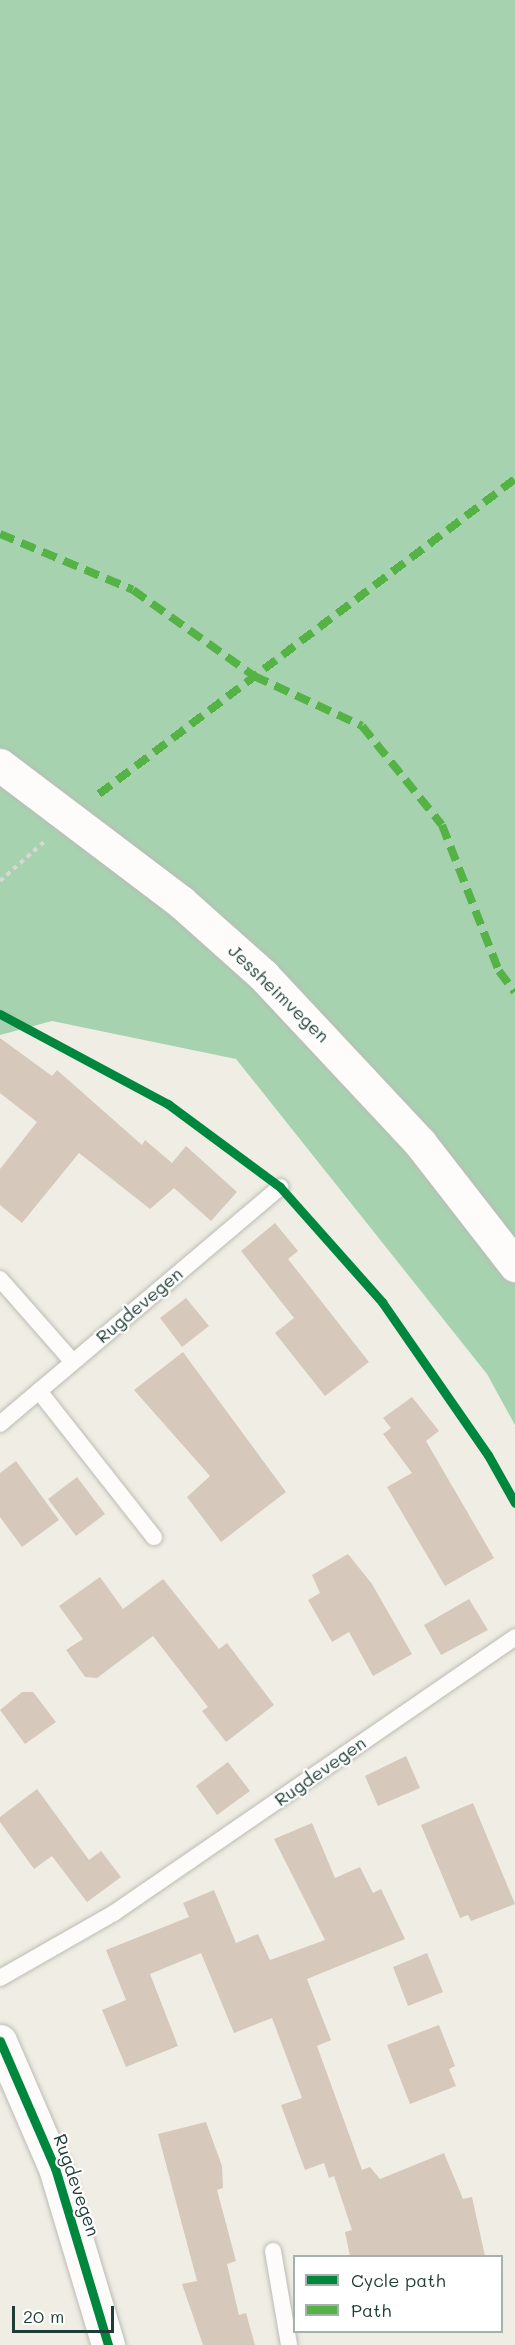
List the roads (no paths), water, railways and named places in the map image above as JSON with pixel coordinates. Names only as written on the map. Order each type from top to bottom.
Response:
[{"type":"main road","name":"Jessheimvegen","points":[[0,765],[182,902],[263,975],[420,1143],[515,1264]]},
{"type":"main road","name":"Rugdevegen","points":[[0,2041],[55,2168],[108,2345]]},
{"type":"lane","name":"Rugdevegen","points":[[0,1424],[280,1187]]},
{"type":"lane","points":[[0,1279],[72,1361]]},
{"type":"lane","points":[[39,1391],[154,1537]]},
{"type":"lane","name":"Rugdevegen","points":[[0,1978],[114,1913],[515,1637]]},
{"type":"lane","points":[[273,2251],[289,2345]]}]
